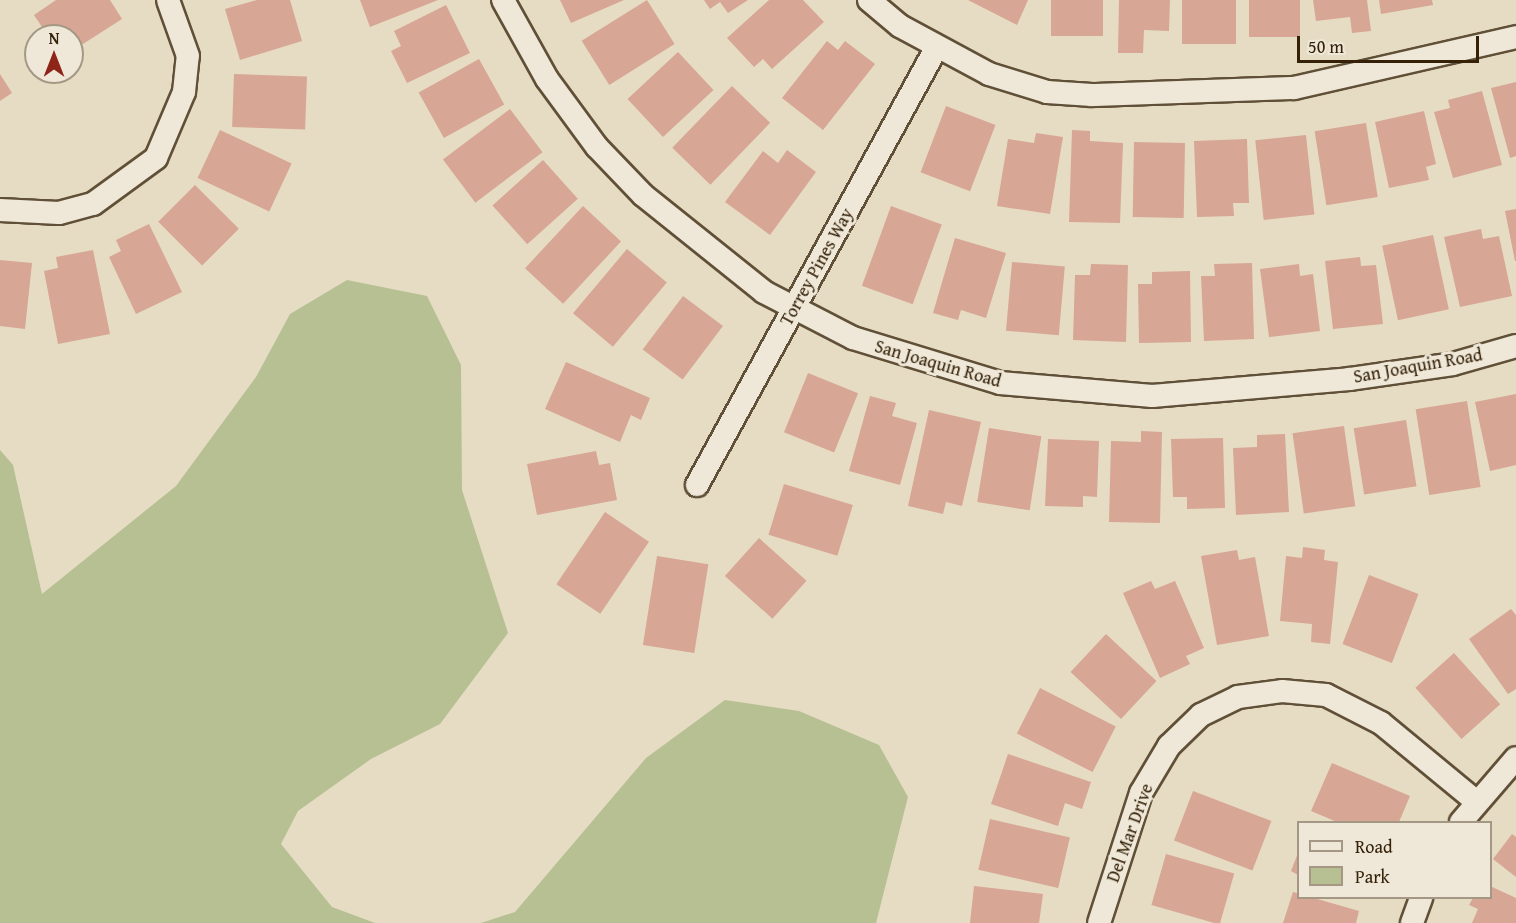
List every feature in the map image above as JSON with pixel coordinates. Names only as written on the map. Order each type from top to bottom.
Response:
[{"type":"street","points":[[0,210],[59,213],[93,204],[156,158],[184,92],[188,56],[168,0]]},
{"type":"street","name":"San Joaquin Road","points":[[503,0],[547,79],[605,155],[688,237],[794,308],[853,338],[1000,383],[1130,395],[1239,392],[1349,379],[1453,364],[1516,346]]},
{"type":"street","points":[[869,0],[936,48],[989,74],[1047,92],[1203,94],[1368,74],[1516,37]]},
{"type":"street","name":"Torrey Pines Way","points":[[697,485],[936,48]]},
{"type":"street","name":"Del Mar Drive","points":[[1099,923],[1141,793],[1169,746],[1201,716],[1238,697],[1282,691],[1326,695],[1382,723],[1477,802]]},
{"type":"street","points":[[1462,821],[1516,758]]},
{"type":"street","points":[[1412,923],[1420,899]]},
{"type":"green space","points":[[347,280],[427,296],[461,365],[462,490],[508,633],[440,724],[371,759],[298,811],[281,844],[332,907],[375,923],[0,923],[0,450],[13,465],[42,594],[176,486],[256,377],[290,314]]},
{"type":"green space","points":[[725,700],[799,711],[879,745],[908,797],[876,923],[481,923],[515,912],[646,758]]},
{"type":"building","points":[[56,0],[110,0],[122,19],[84,43],[84,24],[40,24],[34,15]]},
{"type":"building","points":[[257,0],[290,0],[302,41],[240,60],[225,9]]},
{"type":"building","points":[[360,0],[438,0],[370,27]]},
{"type":"building","points":[[560,0],[624,0],[571,23]]},
{"type":"building","points":[[647,0],[675,44],[609,85],[582,41]]},
{"type":"building","points":[[704,0],[748,0],[728,13],[720,2],[710,9]]},
{"type":"building","points":[[769,0],[803,0],[824,22],[772,69],[763,59],[754,67],[727,38]]},
{"type":"building","points":[[968,0],[1028,0],[1017,25]]},
{"type":"building","points":[[1051,0],[1103,0],[1103,36],[1051,36]]},
{"type":"building","points":[[1119,0],[1170,0],[1169,31],[1144,30],[1143,53],[1118,53]]},
{"type":"building","points":[[1182,0],[1236,0],[1236,44],[1182,44]]},
{"type":"building","points":[[1249,0],[1300,0],[1300,37],[1249,37]]},
{"type":"building","points":[[1313,0],[1367,0],[1371,31],[1352,33],[1350,17],[1316,21]]},
{"type":"building","points":[[1379,0],[1432,0],[1433,5],[1381,14]]},
{"type":"building","points":[[446,5],[470,53],[407,83],[391,51],[401,46],[394,31]]},
{"type":"building","points":[[827,41],[838,50],[845,41],[875,64],[823,130],[782,98]]},
{"type":"building","points":[[678,52],[713,90],[663,137],[628,99]]},
{"type":"building","points":[[479,59],[504,104],[444,138],[419,92]]},
{"type":"building","points":[[0,74],[12,93],[0,101]]},
{"type":"building","points":[[234,74],[307,77],[305,130],[232,127]]},
{"type":"building","points":[[1516,82],[1516,156],[1510,158],[1491,88]]},
{"type":"building","points":[[732,86],[770,123],[710,185],[672,148]]},
{"type":"building","points":[[1482,91],[1502,165],[1453,178],[1434,112],[1450,108],[1448,100]]},
{"type":"building","points":[[946,106],[995,125],[970,191],[921,172]]},
{"type":"building","points":[[510,109],[542,152],[475,203],[443,160]]},
{"type":"building","points":[[1424,111],[1436,164],[1426,167],[1429,180],[1389,188],[1375,122]]},
{"type":"building","points":[[1366,123],[1378,197],[1326,205],[1315,131]]},
{"type":"building","points":[[220,130],[292,163],[269,211],[198,178]]},
{"type":"building","points":[[1072,130],[1090,131],[1090,141],[1123,143],[1120,223],[1069,222]]},
{"type":"building","points":[[1036,133],[1063,137],[1050,214],[997,206],[1008,139],[1034,143]]},
{"type":"building","points":[[1306,135],[1314,215],[1264,220],[1255,140]]},
{"type":"building","points":[[1247,139],[1249,203],[1233,203],[1234,216],[1197,217],[1194,141]]},
{"type":"building","points":[[1134,142],[1185,143],[1184,218],[1133,217]]},
{"type":"building","points":[[787,150],[816,172],[770,235],[725,202],[763,151],[778,163]]},
{"type":"building","points":[[543,160],[578,199],[527,244],[492,206]]},
{"type":"building","points":[[195,185],[239,229],[202,266],[158,222]]},
{"type":"building","points":[[583,206],[621,241],[563,304],[525,268]]},
{"type":"building","points":[[891,206],[942,224],[913,304],[862,286]]},
{"type":"building","points":[[1516,209],[1516,261],[1515,261],[1505,211]]},
{"type":"building","points":[[149,224],[182,292],[136,314],[109,257],[121,251],[116,240]]},
{"type":"building","points":[[1481,229],[1483,239],[1499,236],[1512,296],[1460,307],[1444,237]]},
{"type":"building","points":[[1433,235],[1449,309],[1398,320],[1382,246]]},
{"type":"building","points":[[955,238],[1006,253],[986,318],[961,310],[958,320],[933,313]]},
{"type":"building","points":[[627,249],[667,282],[613,347],[573,313]]},
{"type":"building","points":[[93,250],[110,334],[58,344],[44,271],[58,268],[56,257]]},
{"type":"building","points":[[1360,257],[1361,266],[1376,265],[1383,324],[1333,329],[1325,261]]},
{"type":"building","points":[[0,260],[32,263],[25,329],[0,326]]},
{"type":"building","points":[[1012,262],[1065,267],[1059,335],[1006,331]]},
{"type":"building","points":[[1252,263],[1254,339],[1204,341],[1201,276],[1215,276],[1214,264]]},
{"type":"building","points":[[1091,264],[1128,265],[1126,342],[1073,340],[1075,275],[1090,275]]},
{"type":"building","points":[[1299,264],[1300,276],[1313,274],[1320,331],[1269,337],[1260,269]]},
{"type":"building","points":[[1190,271],[1191,342],[1139,343],[1138,284],[1152,284],[1152,272]]},
{"type":"building","points":[[683,296],[723,326],[683,380],[643,350]]},
{"type":"building","points":[[566,362],[650,398],[641,420],[631,415],[620,442],[545,409]]},
{"type":"building","points":[[808,373],[858,393],[834,453],[784,432]]},
{"type":"building","points":[[1516,394],[1516,465],[1490,471],[1475,402]]},
{"type":"building","points":[[870,396],[896,403],[892,416],[917,423],[900,485],[849,471]]},
{"type":"building","points":[[1467,401],[1481,487],[1429,495],[1416,409]]},
{"type":"building","points":[[929,410],[981,422],[962,506],[946,502],[943,514],[908,506]]},
{"type":"building","points":[[1406,420],[1416,486],[1364,494],[1354,428]]},
{"type":"building","points":[[1344,426],[1355,506],[1304,513],[1293,433]]},
{"type":"building","points":[[989,428],[1041,436],[1030,510],[977,502]]},
{"type":"building","points":[[1141,431],[1162,432],[1160,523],[1109,522],[1111,441],[1141,442]]},
{"type":"building","points":[[1285,434],[1289,512],[1236,515],[1233,448],[1257,447],[1257,435]]},
{"type":"building","points":[[1223,438],[1225,508],[1187,509],[1187,497],[1173,497],[1171,439]]},
{"type":"building","points":[[1048,439],[1099,441],[1097,497],[1083,496],[1083,507],[1045,506]]},
{"type":"building","points":[[596,451],[599,465],[610,463],[617,500],[537,515],[527,464]]},
{"type":"building","points":[[784,484],[853,505],[837,556],[769,535]]},
{"type":"building","points":[[605,512],[649,542],[600,614],[556,584]]},
{"type":"building","points":[[759,538],[807,581],[772,619],[725,576]]},
{"type":"building","points":[[1303,547],[1325,550],[1324,560],[1338,562],[1330,644],[1311,642],[1312,624],[1280,621],[1286,556],[1302,558]]},
{"type":"building","points":[[1237,550],[1239,560],[1255,557],[1269,636],[1217,645],[1201,556]]},
{"type":"building","points":[[657,556],[708,564],[694,653],[643,645]]},
{"type":"building","points":[[1369,575],[1418,594],[1392,663],[1342,644]]},
{"type":"building","points":[[1151,581],[1155,589],[1175,581],[1204,648],[1186,656],[1190,664],[1160,678],[1123,593]]},
{"type":"building","points":[[1511,609],[1516,615],[1516,689],[1508,694],[1469,639]]},
{"type":"building","points":[[1106,634],[1156,681],[1121,719],[1071,672]]},
{"type":"building","points":[[1454,653],[1500,704],[1462,739],[1415,688]]},
{"type":"building","points":[[1040,688],[1116,727],[1093,772],[1017,733]]},
{"type":"building","points":[[1008,754],[1091,782],[1082,809],[1065,803],[1058,826],[991,804]]},
{"type":"building","points":[[1332,763],[1410,796],[1399,821],[1335,821],[1311,811]]},
{"type":"building","points":[[1193,791],[1271,821],[1252,871],[1174,840]]},
{"type":"building","points":[[990,819],[1070,837],[1058,888],[978,870]]},
{"type":"building","points":[[1512,834],[1516,837],[1516,877],[1493,859]]},
{"type":"building","points":[[1166,854],[1234,874],[1220,923],[1151,905]]},
{"type":"building","points":[[1297,856],[1297,874],[1291,871]]},
{"type":"building","points":[[974,886],[1043,894],[1039,923],[970,923]]},
{"type":"building","points":[[1492,887],[1516,898],[1516,923],[1472,923],[1478,909],[1469,905],[1472,899],[1492,899]]},
{"type":"building","points":[[1293,892],[1297,893],[1297,899],[1317,899],[1359,911],[1356,923],[1283,923]]}]
